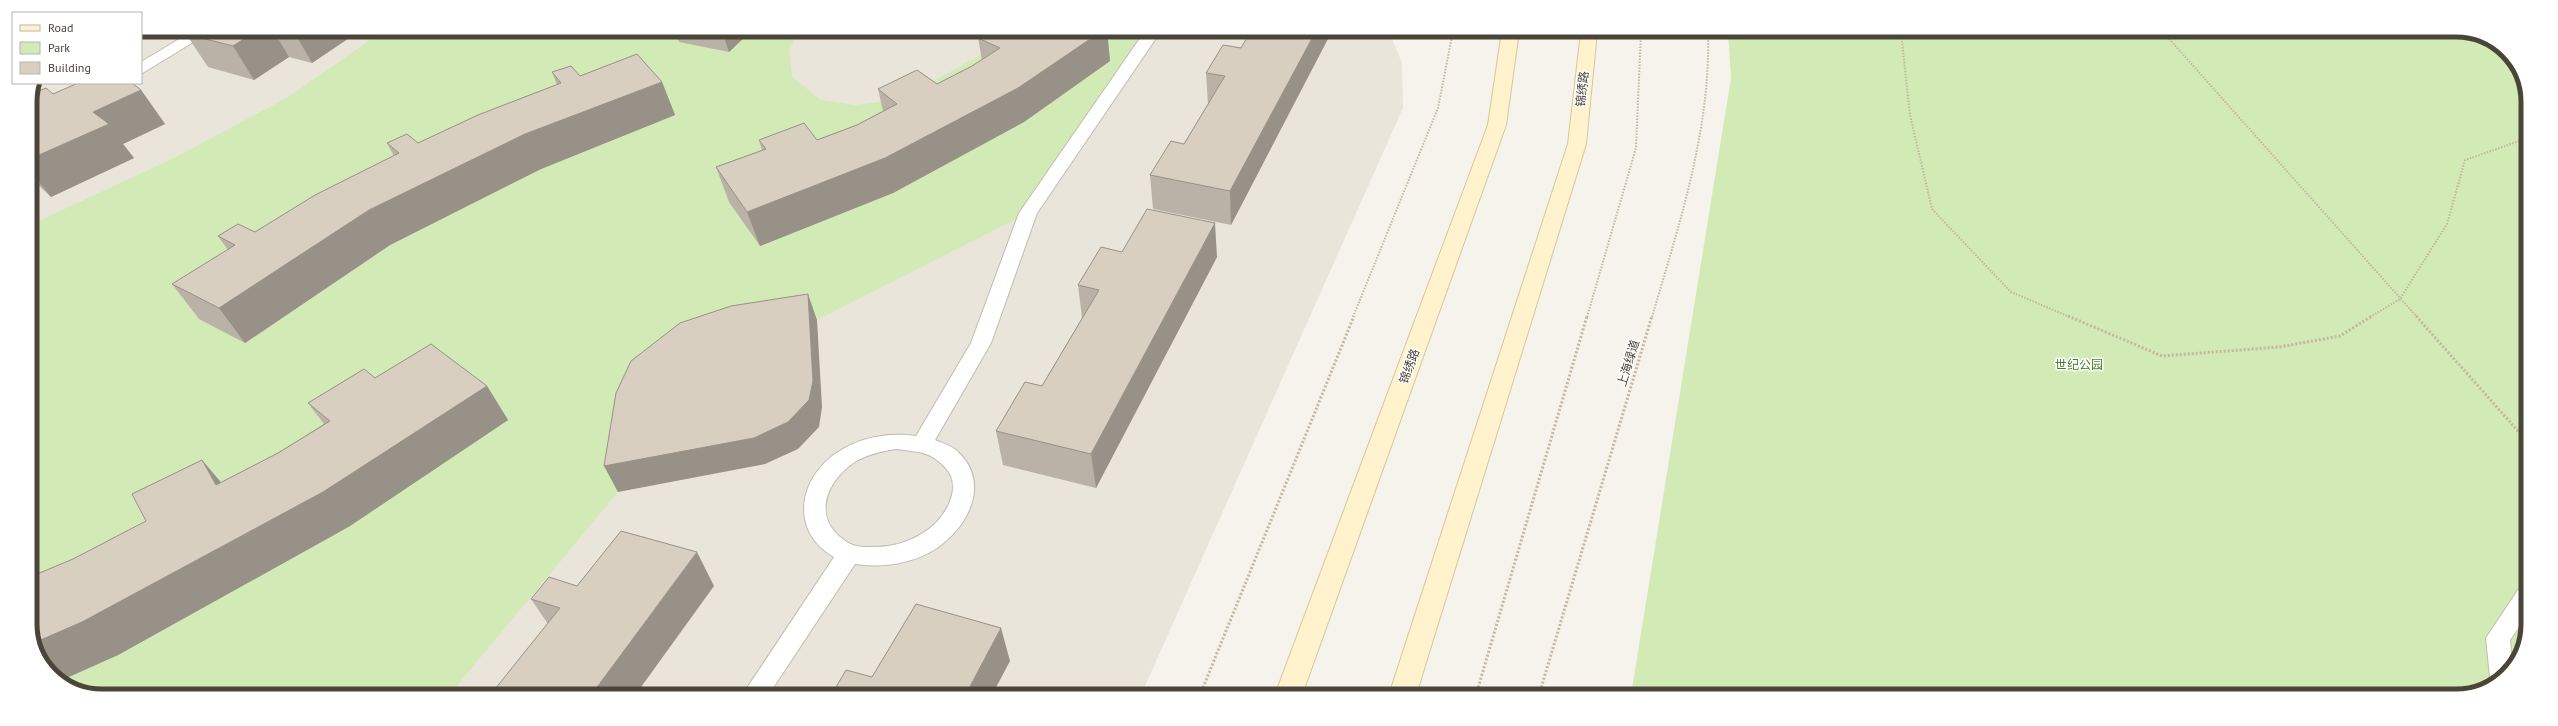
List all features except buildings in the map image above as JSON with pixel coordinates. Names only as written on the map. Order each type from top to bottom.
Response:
[{"type":"main road","name":"锦绣路","points":[[1290,689],[1497,126],[1510,37]]},
{"type":"main road","name":"锦绣路","points":[[1404,689],[1577,144],[1588,37]]},
{"type":"lane","points":[[142,68],[194,37]]},
{"type":"lane","points":[[923,443],[981,343],[1028,213],[1149,37]]},
{"type":"lane","points":[[896,441],[923,443],[937,447],[953,458],[962,473],[965,491],[960,509],[947,526],[927,543],[902,554],[875,557],[849,554],[829,543],[817,527],[813,508],[819,488],[833,468],[851,455],[873,445],[896,441]]},
{"type":"lane","points":[[758,689],[849,554]]},
{"type":"lane","points":[[2501,670],[2498,638],[2521,604]]},
{"type":"path","points":[[1202,689],[1438,108],[1452,37]]},
{"type":"path","points":[[1478,689],[1636,148],[1641,37]]},
{"type":"path","name":"上海绿道","points":[[1541,689],[1688,196],[1709,69],[1708,37]]},
{"type":"path","points":[[1902,37],[1910,115],[1932,209],[2011,292],[2162,356],[2279,347],[2340,336],[2400,298],[2447,224],[2465,160],[2521,140]]},
{"type":"path","points":[[2166,37],[2521,434]]},
{"type":"shaded area","points":[[142,37],[1391,37],[1402,63],[1403,108],[1144,689],[102,689],[85,687],[75,683],[39,640],[37,628],[37,102],[40,84],[142,84]]},
{"type":"green space","points":[[374,37],[796,37],[789,51],[792,77],[821,100],[855,105],[888,101],[921,88],[1012,37],[1149,37],[1028,213],[817,320],[741,332],[629,420],[618,492],[454,689],[102,689],[85,687],[66,678],[50,663],[39,641],[37,628],[37,222],[176,157],[290,96]]},
{"type":"green space","name":"世纪公园","points":[[1728,37],[2456,37],[2473,39],[2485,44],[2499,53],[2508,63],[2518,81],[2521,98],[2521,624],[2519,641],[2514,653],[2505,667],[2495,676],[2477,686],[2456,689],[1632,689],[1731,78]]}]
